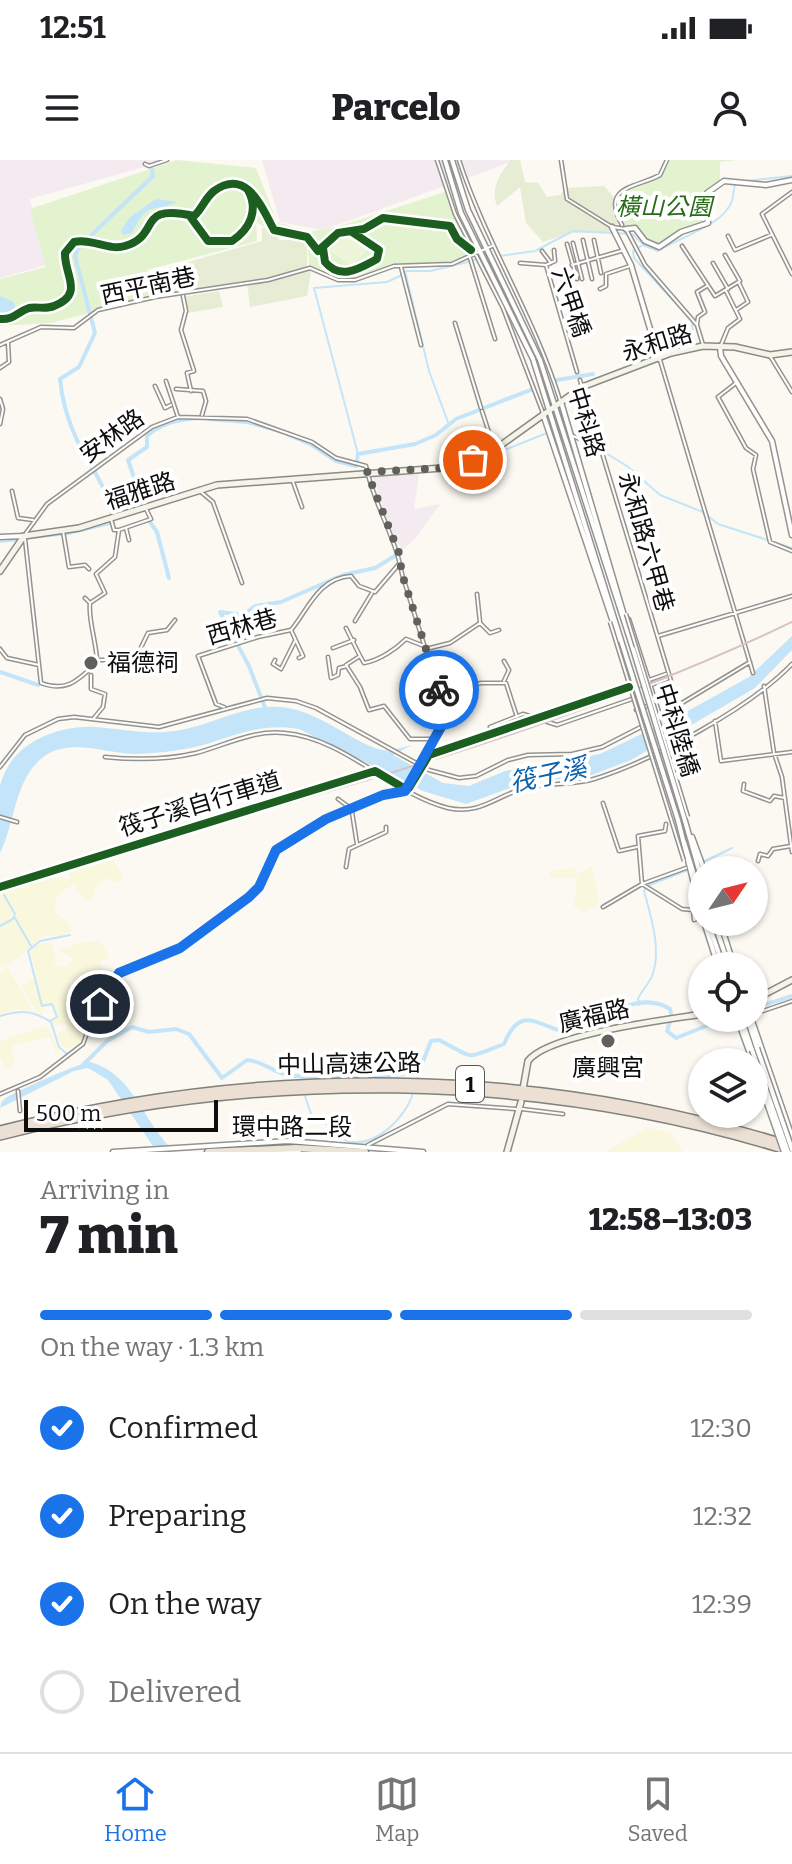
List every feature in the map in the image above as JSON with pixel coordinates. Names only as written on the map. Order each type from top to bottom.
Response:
[{"type":"highway","name":"中山高速公路","points":[[0,1133],[124,1106],[302,1082],[464,1084],[526,1089],[656,1111],[790,1150]]},
{"type":"highway","points":[[208,1152],[366,1148]]},
{"type":"main road","name":"永和路","points":[[561,401],[581,384],[658,356],[703,346],[770,355],[792,352]]},
{"type":"main road","name":"福雅路","points":[[23,538],[63,534],[230,483],[442,468],[494,450],[561,401]]},
{"type":"main road","name":"安林路","points":[[0,571],[23,538]]},
{"type":"main road","points":[[768,993],[792,980]]},
{"type":"main road","name":"廣福路","points":[[523,1089],[528,1061],[544,1047],[647,1022],[688,1016]]},
{"type":"main road","points":[[507,1152],[520,1105]]},
{"type":"street","points":[[145,164],[164,160]]},
{"type":"street","name":"中科路","points":[[437,160],[455,214],[521,329],[626,614],[660,716]]},
{"type":"street","points":[[561,160],[567,199],[614,230],[631,265],[753,673]]},
{"type":"street","points":[[667,160],[660,175],[631,184],[617,196],[615,210],[654,278],[697,325]]},
{"type":"street","name":"中科路","points":[[457,161],[468,210],[533,322],[574,437],[633,649]]},
{"type":"street","points":[[440,167],[457,161]]},
{"type":"street","name":"中科路","points":[[446,163],[477,253],[523,353],[625,653]]},
{"type":"street","points":[[614,230],[635,228],[645,241],[659,247],[681,232],[708,223],[707,193],[724,181],[766,185],[792,180]]},
{"type":"street","points":[[792,192],[762,214],[792,274]]},
{"type":"street","points":[[728,236],[735,250],[772,235]]},
{"type":"street","points":[[583,240],[592,279]]},
{"type":"street","points":[[594,240],[601,273]]},
{"type":"street","points":[[573,243],[582,279]]},
{"type":"street","points":[[567,244],[577,279]]},
{"type":"street","points":[[682,246],[715,296],[738,282]]},
{"type":"street","name":"中科路","points":[[489,247],[526,326],[552,408],[610,622],[625,653]]},
{"type":"street","points":[[421,345],[401,266],[452,264],[489,247]]},
{"type":"street","points":[[546,265],[557,257],[554,250]]},
{"type":"street","points":[[572,265],[623,250]]},
{"type":"street","points":[[542,251],[551,263]]},
{"type":"street","points":[[725,255],[748,302],[736,310]]},
{"type":"street","points":[[469,257],[495,339]]},
{"type":"street","name":"六甲橋","points":[[520,263],[546,265],[577,372]]},
{"type":"street","points":[[713,263],[740,319],[728,328],[720,346],[721,356],[772,441],[789,506],[792,535]]},
{"type":"street","points":[[600,289],[606,286],[606,274],[631,265]]},
{"type":"street","name":"西平南巷","points":[[0,345],[41,327],[74,328],[98,310],[268,280],[310,268],[348,281],[401,266]]},
{"type":"street","points":[[703,346],[697,325],[698,317],[705,312],[697,292],[709,286]]},
{"type":"street","points":[[182,294],[186,311],[181,330],[194,371],[187,373],[191,391]]},
{"type":"street","points":[[455,323],[494,450]]},
{"type":"street","points":[[0,368],[9,362],[7,342]]},
{"type":"street","points":[[770,355],[792,392]]},
{"type":"street","points":[[166,381],[178,417]]},
{"type":"street","points":[[737,383],[718,397],[746,448],[756,455],[753,469],[770,542],[792,551]]},
{"type":"street","name":"永和路六甲巷","points":[[581,384],[678,706]]},
{"type":"street","points":[[155,386],[165,408],[173,404]]},
{"type":"street","points":[[176,389],[201,390],[205,395],[202,415]]},
{"type":"street","points":[[0,399],[3,409],[0,424]]},
{"type":"street","name":"安林路","points":[[23,538],[47,504],[152,427],[178,417],[202,415],[247,419],[282,429],[312,442],[336,458],[365,465],[367,472]]},
{"type":"street","points":[[574,437],[596,432]]},
{"type":"street","points":[[574,437],[602,449]]},
{"type":"street","points":[[0,1094],[40,1077],[83,1044],[94,1012],[119,973],[195,938],[259,887],[276,850],[323,821],[383,795],[405,790],[420,765],[446,715],[400,563],[367,472]]},
{"type":"street","points":[[291,477],[302,507]]},
{"type":"street","points":[[12,491],[18,518],[35,520]]},
{"type":"street","points":[[200,491],[213,502],[242,583]]},
{"type":"street","points":[[111,519],[114,530],[119,530],[151,519],[146,508]]},
{"type":"street","points":[[126,527],[129,540]]},
{"type":"street","points":[[23,538],[41,683],[56,688],[77,682],[90,673],[97,662],[96,636],[87,613],[90,603],[105,593],[96,574],[115,557],[119,530]]},
{"type":"street","points":[[63,534],[69,567],[85,565],[89,569]]},
{"type":"street","name":"福雅路","points":[[0,537],[23,538]]},
{"type":"street","points":[[355,621],[372,592],[383,586],[389,572],[400,563]]},
{"type":"street","points":[[596,567],[607,563]]},
{"type":"street","name":"西林巷","points":[[225,708],[216,704],[198,656],[238,642],[291,630],[307,602],[335,580],[351,576],[359,586],[372,592]]},
{"type":"street","points":[[477,594],[480,623],[490,633],[499,630]]},
{"type":"street","points":[[657,637],[792,596]]},
{"type":"street","points":[[85,598],[90,603]]},
{"type":"street","points":[[626,614],[633,649]]},
{"type":"street","points":[[626,614],[686,819]]},
{"type":"street","points":[[97,662],[135,660],[148,633],[167,630],[175,620]]},
{"type":"street","points":[[610,622],[684,861]]},
{"type":"street","points":[[346,628],[364,663],[369,663],[398,649],[407,639],[424,647],[450,643],[480,623]]},
{"type":"street","points":[[291,630],[303,656],[299,658]]},
{"type":"street","points":[[333,648],[354,640]]},
{"type":"street","name":"西林巷","points":[[275,660],[273,664],[281,669],[295,641]]},
{"type":"street","points":[[0,649],[8,658],[39,665]]},
{"type":"street","name":"中科陸橋","points":[[633,649],[686,819],[694,856]]},
{"type":"street","name":"中科陸橋","points":[[625,653],[678,820]]},
{"type":"street","points":[[339,668],[360,656]]},
{"type":"street","points":[[328,657],[330,678],[338,675],[337,663]]},
{"type":"street","points":[[504,661],[509,670],[504,682],[517,718]]},
{"type":"street","points":[[0,767],[18,742],[38,726],[64,718],[159,727],[267,698],[301,702],[420,765],[450,777],[472,777],[508,760],[528,755],[572,754],[602,747],[750,662]]},
{"type":"street","points":[[105,757],[161,758],[194,753],[248,736],[283,733],[333,750],[405,790],[447,807],[472,810],[535,785],[594,779],[669,746],[765,687],[792,664]]},
{"type":"street","points":[[347,666],[369,710],[384,706],[394,723],[410,739],[434,739]]},
{"type":"street","points":[[90,673],[91,689],[104,692],[105,696],[103,707],[93,719]]},
{"type":"street","points":[[648,681],[668,676]]},
{"type":"street","points":[[650,685],[668,676]]},
{"type":"street","points":[[434,678],[449,679],[462,688],[504,682]]},
{"type":"street","points":[[765,687],[792,852]]},
{"type":"street","points":[[490,727],[528,715],[557,725],[632,699]]},
{"type":"street","points":[[636,710],[656,703]]},
{"type":"street","points":[[715,720],[721,761],[792,752]]},
{"type":"street","points":[[744,784],[743,791],[763,799],[785,798]]},
{"type":"street","points":[[338,799],[352,810],[357,844]]},
{"type":"street","points":[[603,803],[619,851],[639,846]]},
{"type":"street","points":[[0,817],[17,822]]},
{"type":"street","points":[[678,820],[693,856]]},
{"type":"street","points":[[678,820],[688,867]]},
{"type":"street","points":[[642,884],[638,836],[665,831],[666,824]]},
{"type":"street","points":[[346,867],[348,850],[386,832],[386,827]]},
{"type":"street","points":[[766,856],[773,849],[791,846]]},
{"type":"street","points":[[603,907],[642,884],[688,867]]},
{"type":"street","points":[[642,884],[682,909],[688,910]]},
{"type":"street","points":[[768,1009],[792,1001]]},
{"type":"street","points":[[608,1010],[621,1003]]},
{"type":"street","points":[[768,1080],[792,1137]]},
{"type":"street","points":[[768,1087],[790,1150]]},
{"type":"street","points":[[18,1091],[20,1111]]},
{"type":"street","points":[[768,1099],[790,1150]]},
{"type":"street","points":[[366,1148],[448,1104],[520,1105],[563,1114]]},
{"type":"street","name":"環中路二段","points":[[113,1152],[288,1141],[423,1152]]},
{"type":"street","name":"環中路二段","points":[[245,1152],[316,1152]]},
{"type":"street","name":"環中路二段","points":[[275,1152],[299,1152]]},
{"type":"shaded area","points":[[0,160],[169,160],[30,199],[46,265],[0,278]]},
{"type":"shaded area","points":[[262,160],[516,160],[323,230],[280,222]]},
{"type":"shaded area","points":[[419,474],[414,509],[440,504],[416,538],[402,550],[389,527],[373,476]]},
{"type":"shaded area","points":[[113,860],[124,877],[115,883],[107,878],[101,881],[93,892],[95,896],[85,901],[74,884],[61,892],[55,901],[55,913],[69,923],[72,931],[61,936],[43,936],[20,957],[0,968],[0,894],[56,877],[71,880],[69,873]]},
{"type":"shaded area","points":[[592,866],[599,904],[582,913],[580,907],[574,908],[577,878],[551,878],[549,871],[575,868],[576,875]]},
{"type":"shaded area","points":[[88,941],[99,941],[107,952],[109,957],[100,961],[104,975],[112,980],[107,988],[98,976],[69,980],[71,992],[80,1002],[85,1000],[83,1024],[90,1022],[84,1040],[77,1046],[63,1048],[57,1034],[67,1029],[65,1023],[55,1026],[53,1020],[58,1017],[52,1003],[43,1005],[42,1015],[21,986],[37,977],[30,951],[38,944],[51,942],[56,959],[54,965],[66,967],[74,959],[59,950]]},
{"type":"shaded area","points":[[7,966],[33,1011],[17,1009],[0,1015],[0,975]]},
{"type":"shaded area","points":[[43,1027],[50,1030],[60,1053],[56,1055],[50,1037],[16,1044],[11,1048],[15,1063],[7,1070],[0,1056],[0,1041]]},
{"type":"shaded area","points":[[647,1128],[670,1133],[683,1152],[605,1152]]},
{"type":"green space","points":[[177,160],[256,168],[277,222],[309,232],[336,227],[445,192],[470,253],[452,262],[395,264],[353,278],[309,266],[307,238],[282,236],[256,222],[257,241],[147,270],[153,296],[51,323],[0,326],[0,279],[46,267],[30,209]]},
{"type":"green space","points":[[511,160],[520,160],[525,182],[538,183],[547,197],[560,195],[566,188],[604,186],[614,197],[613,213],[618,223],[611,232],[570,233],[543,242],[526,223],[520,187],[497,206],[495,187]]},
{"type":"green space","name":"橫山公園","points":[[670,160],[737,160],[720,162],[720,183],[706,191],[707,221],[654,246],[641,231],[627,228],[615,210],[626,193],[659,176]]},
{"type":"green space","points":[[262,227],[278,235],[279,240],[307,240],[307,267],[311,271],[307,296],[250,307],[247,282],[156,295],[150,273],[262,241]]},
{"type":"green space","points":[[348,237],[358,237],[371,246],[352,266],[330,251],[334,244]]},
{"type":"green space","points":[[219,291],[223,307],[187,313],[183,297]]},
{"type":"water","points":[[156,199],[177,202],[147,211],[132,233],[123,235],[121,231],[129,218]]},
{"type":"water","points":[[0,296],[14,302],[16,311],[0,315]]},
{"type":"water","name":"筏子溪","points":[[792,636],[792,650],[755,688],[631,760],[592,775],[524,783],[466,804],[423,791],[299,729],[287,727],[265,728],[192,748],[155,753],[137,754],[79,747],[56,750],[35,764],[28,775],[0,853],[0,786],[5,771],[24,748],[51,733],[81,727],[165,732],[262,707],[293,709],[382,750],[412,745],[393,755],[443,783],[469,786],[505,771],[600,754],[677,717],[749,677]]},
{"type":"water","points":[[90,1062],[105,1068],[128,1088],[175,1152],[157,1152],[108,1080],[88,1068],[74,1071],[0,1108],[2,1101],[11,1095]]},
{"type":"waterway","points":[[112,515],[102,485],[71,425],[60,379],[79,367],[95,333],[75,256],[78,248],[153,176],[152,169]]},
{"type":"waterway","points":[[746,181],[792,176]]},
{"type":"waterway","points":[[693,333],[692,321],[634,258],[633,251],[643,245],[658,251],[710,224],[727,210],[736,182]]},
{"type":"waterway","points":[[500,256],[535,251],[573,231],[632,234],[643,244]]},
{"type":"waterway","points":[[407,271],[430,271],[468,262]]},
{"type":"waterway","points":[[405,271],[429,371],[449,425]]},
{"type":"waterway","points":[[358,454],[314,288],[387,282],[402,275]]},
{"type":"waterway","points":[[655,357],[685,342],[693,333]]},
{"type":"waterway","points":[[557,380],[593,374]]},
{"type":"waterway","points":[[209,419],[247,422],[280,431],[312,445],[336,461],[356,466],[358,454],[415,444],[436,435],[456,419],[533,389]]},
{"type":"waterway","points":[[144,506],[128,460],[147,447],[147,436],[158,428],[196,418]]},
{"type":"waterway","points":[[507,449],[547,433]]},
{"type":"waterway","points":[[596,447],[627,466],[660,495],[703,512],[718,524],[792,548]]},
{"type":"waterway","points":[[150,522],[157,532],[169,578]]},
{"type":"waterway","points":[[24,539],[68,534],[110,524]]},
{"type":"waterway","points":[[0,542],[18,540]]},
{"type":"waterway","points":[[266,710],[249,666],[220,612],[243,615],[255,606],[281,602],[343,575],[375,568],[398,554]]},
{"type":"waterway","points":[[0,672],[38,685]]},
{"type":"waterway","points":[[716,856],[732,848]]},
{"type":"waterway","points":[[639,1005],[638,999],[652,976],[656,956],[644,891],[647,886],[688,870]]},
{"type":"waterway","points":[[0,926],[13,919],[15,914],[4,895]]},
{"type":"waterway","points":[[15,918],[31,946]]},
{"type":"waterway","points":[[50,1021],[57,1017],[52,1004],[42,1006],[28,951],[40,941],[70,935]]},
{"type":"waterway","points":[[768,1004],[792,996]]},
{"type":"waterway","points":[[83,1065],[107,1041],[132,1027],[149,1032],[176,1029],[189,1034],[222,1078],[247,1060],[288,1075],[397,1075],[420,1069],[431,1041],[439,1040],[465,1054],[475,1055],[504,1044],[515,1025],[522,1021],[536,1022],[563,1032],[644,1002],[657,1003],[670,1009],[671,1014]]},
{"type":"waterway","points":[[0,1016],[26,1012],[44,1018],[51,1022],[59,1047],[67,1054]]},
{"type":"waterway","points":[[671,1018],[667,1031],[676,1038],[691,1032]]},
{"type":"waterway","points":[[417,1079],[420,1069]]},
{"type":"waterway","points":[[303,1075],[303,1083]]},
{"type":"waterway","points":[[304,1093],[311,1114],[332,1127],[343,1139],[356,1142],[367,1141],[387,1130],[404,1112],[413,1093]]},
{"type":"railway","points":[[0,888],[501,738],[697,665],[792,622]]},
{"type":"cycle path","points":[[0,319],[29,308],[51,307],[69,296],[71,283],[65,253],[74,242],[125,246],[143,235],[156,217],[176,213],[194,216],[214,191],[226,185],[244,187],[252,193],[274,230],[307,237],[318,251],[338,233],[364,229],[383,218],[450,226],[457,239],[471,250]]},
{"type":"cycle path","points":[[189,215],[208,241],[232,241],[244,231],[253,212],[248,190]]},
{"type":"cycle path","points":[[323,248],[325,262],[337,271],[351,271],[377,259],[379,250],[352,232]]},
{"type":"cycle path","points":[[409,788],[429,755],[629,687]]},
{"type":"cycle path","name":"筏子溪自行車道","points":[[0,887],[375,771],[407,790]]},
{"type":"way so far","points":[[439,690],[402,574],[399,553],[367,472],[442,468],[473,460]]},
{"type":"place","name":"福德祠","points":[[91,663]]},
{"type":"place","name":"廣興宮","points":[[608,1041]]},
{"type":"route","points":[[100,1004],[119,973],[180,948],[249,897],[259,887],[271,855],[276,850],[326,819],[383,795],[405,791],[446,718],[439,690]]}]
